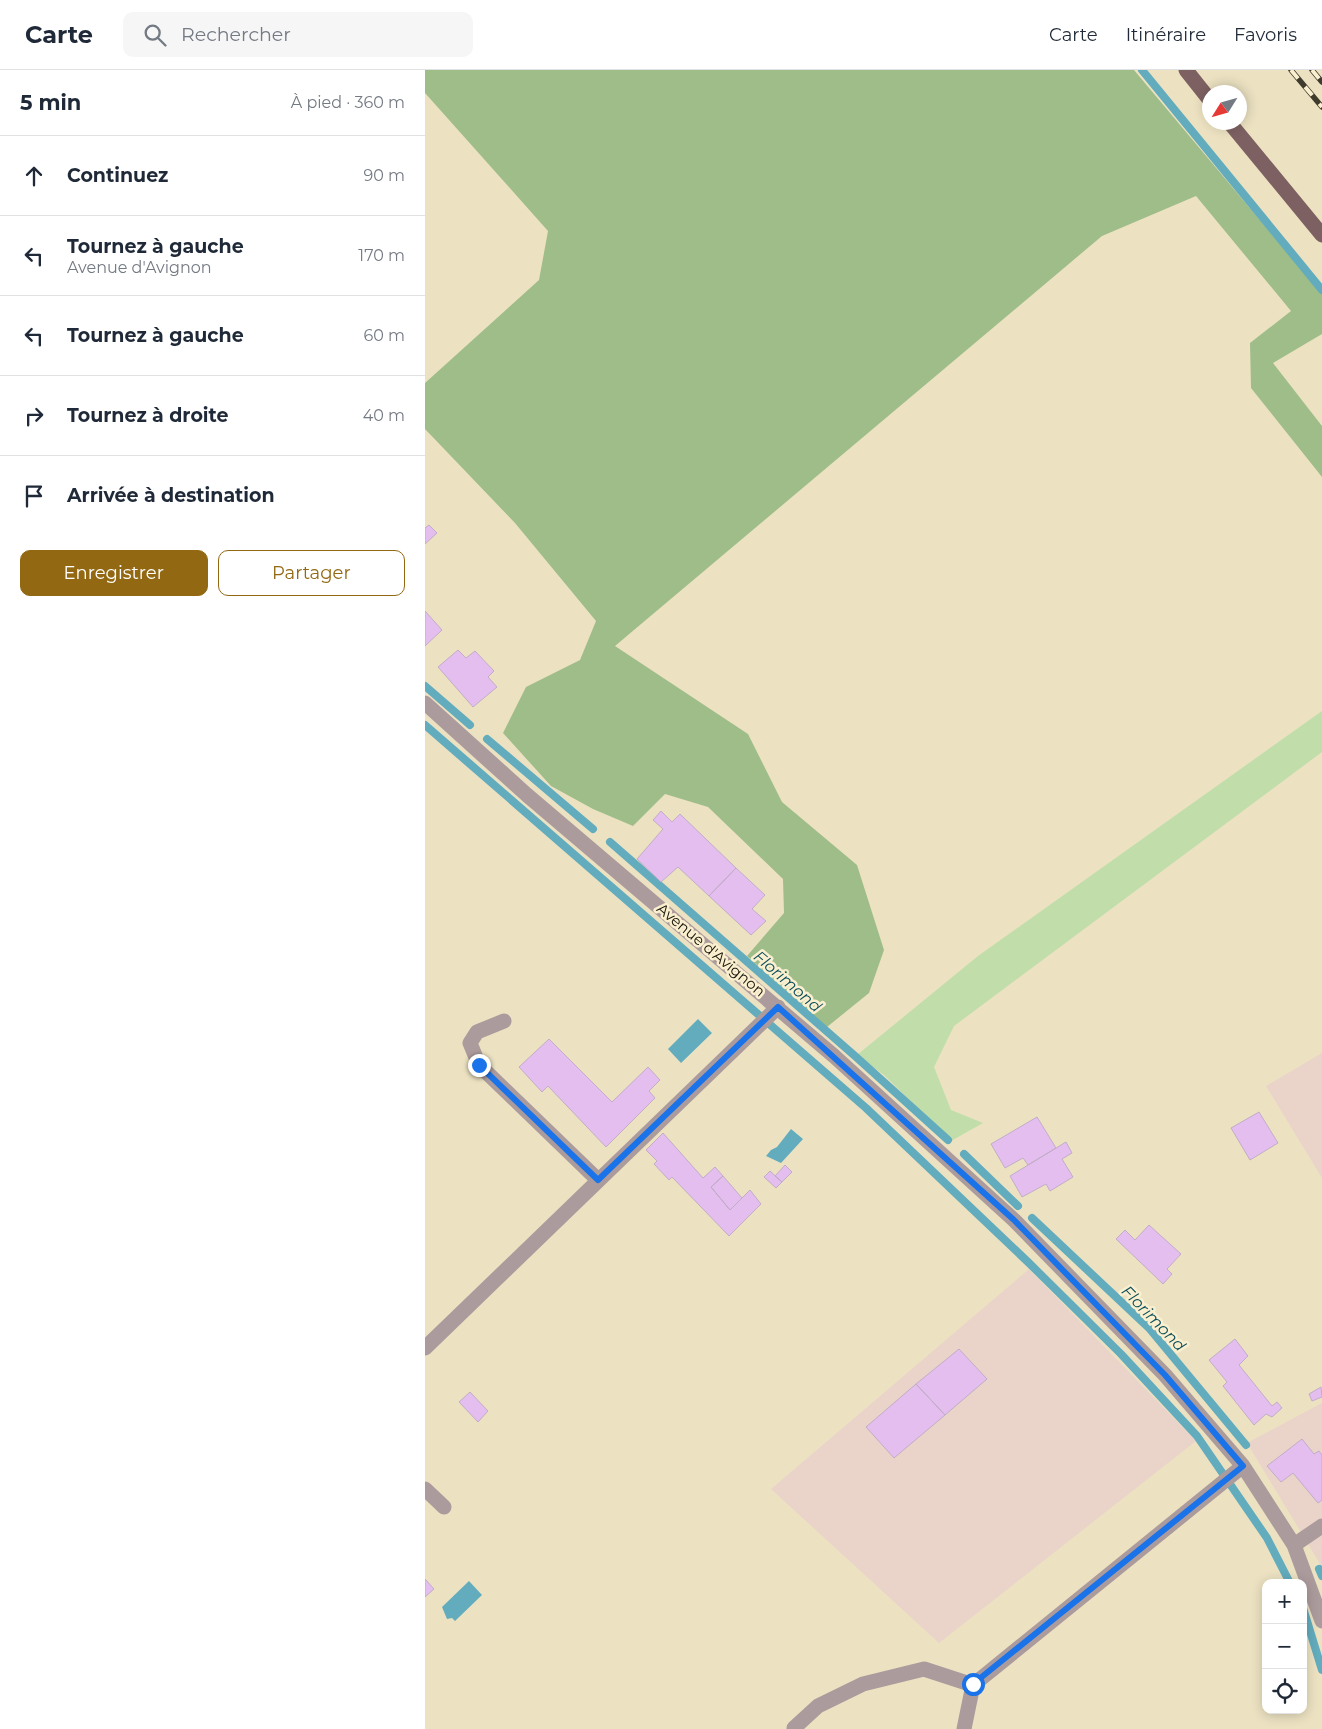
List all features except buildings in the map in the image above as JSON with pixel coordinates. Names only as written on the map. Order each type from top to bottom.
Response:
[{"type":"main road","points":[[1186,70],[1202,90]]},
{"type":"main road","points":[[1236,130],[1322,235]]},
{"type":"street","name":"Avenue d'Avignon","points":[[425,704],[527,795],[778,1007],[1014,1220],[1165,1375],[1243,1466],[1294,1544],[1322,1621]]},
{"type":"street","points":[[425,1348],[778,1007]]},
{"type":"street","points":[[504,1021],[477,1032],[470,1043],[479,1065],[598,1180]]},
{"type":"street","points":[[964,1729],[973,1684],[1243,1466]]},
{"type":"street","points":[[425,1489],[444,1507]]},
{"type":"street","points":[[1294,1544],[1322,1526]]},
{"type":"street","points":[[794,1728],[818,1706],[863,1684],[924,1669],[973,1684]]},
{"type":"shaded area","points":[[1322,1053],[1322,1178],[1266,1086]]},
{"type":"shaded area","points":[[1029,1269],[1196,1441],[939,1643],[771,1489]]},
{"type":"shaded area","points":[[1322,1403],[1322,1567],[1247,1443]]},
{"type":"green space","points":[[425,70],[1134,70],[1322,294],[1322,334],[1273,363],[1322,426],[1322,477],[1251,388],[1250,343],[1291,311],[1196,196],[1102,236],[615,646],[748,734],[782,802],[857,865],[884,950],[869,993],[827,1027],[747,956],[784,913],[783,879],[708,807],[665,794],[633,826],[593,809],[551,786],[503,733],[526,687],[580,660],[596,621],[515,523],[425,429],[425,383],[539,280],[548,231],[425,93]]},
{"type":"green space","points":[[1322,711],[1322,752],[954,1026],[934,1067],[951,1110],[983,1123],[951,1141],[884,1075],[857,1055],[978,956]]},
{"type":"water","points":[[698,1019],[712,1033],[681,1063],[668,1049]]},
{"type":"water","points":[[791,1129],[803,1139],[781,1163],[766,1156],[777,1147]]},
{"type":"water","points":[[469,1581],[482,1595],[455,1621],[452,1618],[447,1619],[442,1607]]},
{"type":"waterway","points":[[1142,70],[1322,290]]},
{"type":"waterway","name":"Florimond","points":[[425,686],[470,725]]},
{"type":"waterway","points":[[425,725],[866,1108],[1029,1263],[1121,1354],[1197,1436],[1267,1538],[1288,1579]]},
{"type":"waterway","name":"Florimond","points":[[487,739],[593,829]]},
{"type":"waterway","name":"Florimond","points":[[610,842],[855,1056],[948,1140]]},
{"type":"waterway","name":"Florimond","points":[[964,1154],[1018,1206]]},
{"type":"waterway","name":"Florimond","points":[[1032,1218],[1149,1328],[1246,1445]]},
{"type":"waterway","name":"Florimond","points":[[1319,1569],[1322,1576]]},
{"type":"waterway","points":[[1307,1621],[1322,1670]]},
{"type":"railway","points":[[1291,70],[1322,107]]},
{"type":"railway","points":[[1312,70],[1322,82]]},
{"type":"route","points":[[479,1065],[598,1180],[778,1007],[797,1022],[1014,1220],[1165,1375],[1243,1466],[973,1684]]}]
